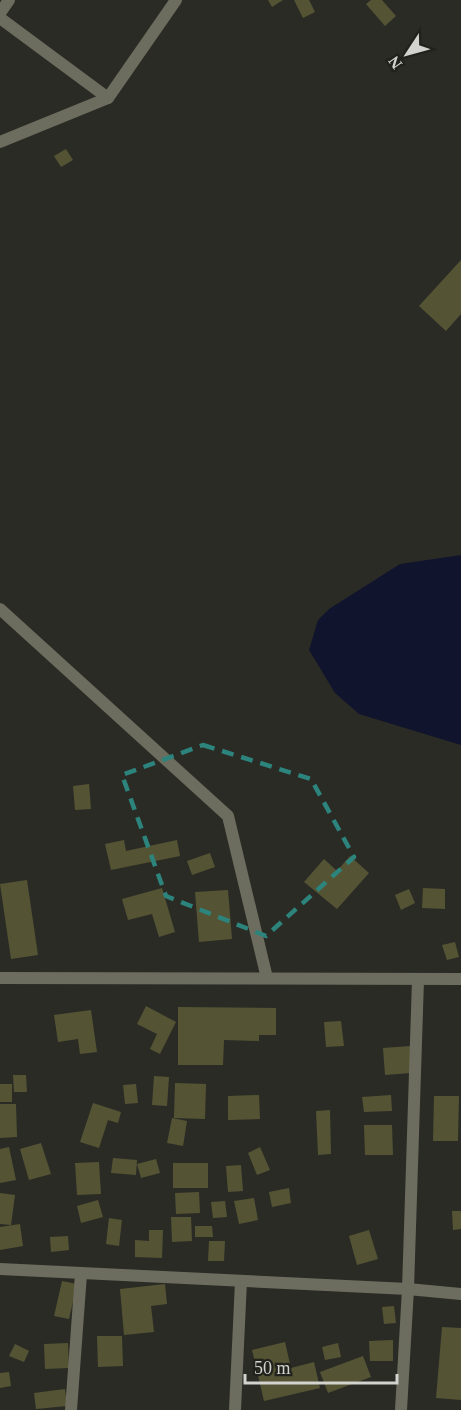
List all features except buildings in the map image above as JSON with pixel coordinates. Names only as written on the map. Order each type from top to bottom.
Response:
[{"type":"street","points":[[0,13],[9,0]]},
{"type":"street","points":[[0,142],[108,98],[177,0]]},
{"type":"street","points":[[0,18],[108,98]]},
{"type":"street","points":[[0,609],[228,816],[267,978]]},
{"type":"street","points":[[0,978],[461,979]]},
{"type":"street","points":[[401,1410],[408,1289],[418,980]]},
{"type":"street","points":[[0,1269],[408,1289],[461,1294]]},
{"type":"street","points":[[71,1410],[81,1274]]},
{"type":"street","points":[[236,1410],[241,1281]]},
{"type":"highlighted area","points":[[203,745],[311,779],[354,857],[266,936],[166,896],[122,775]]},
{"type":"water","points":[[461,555],[461,745],[359,714],[335,693],[309,650],[318,620],[329,609],[400,564]]}]
